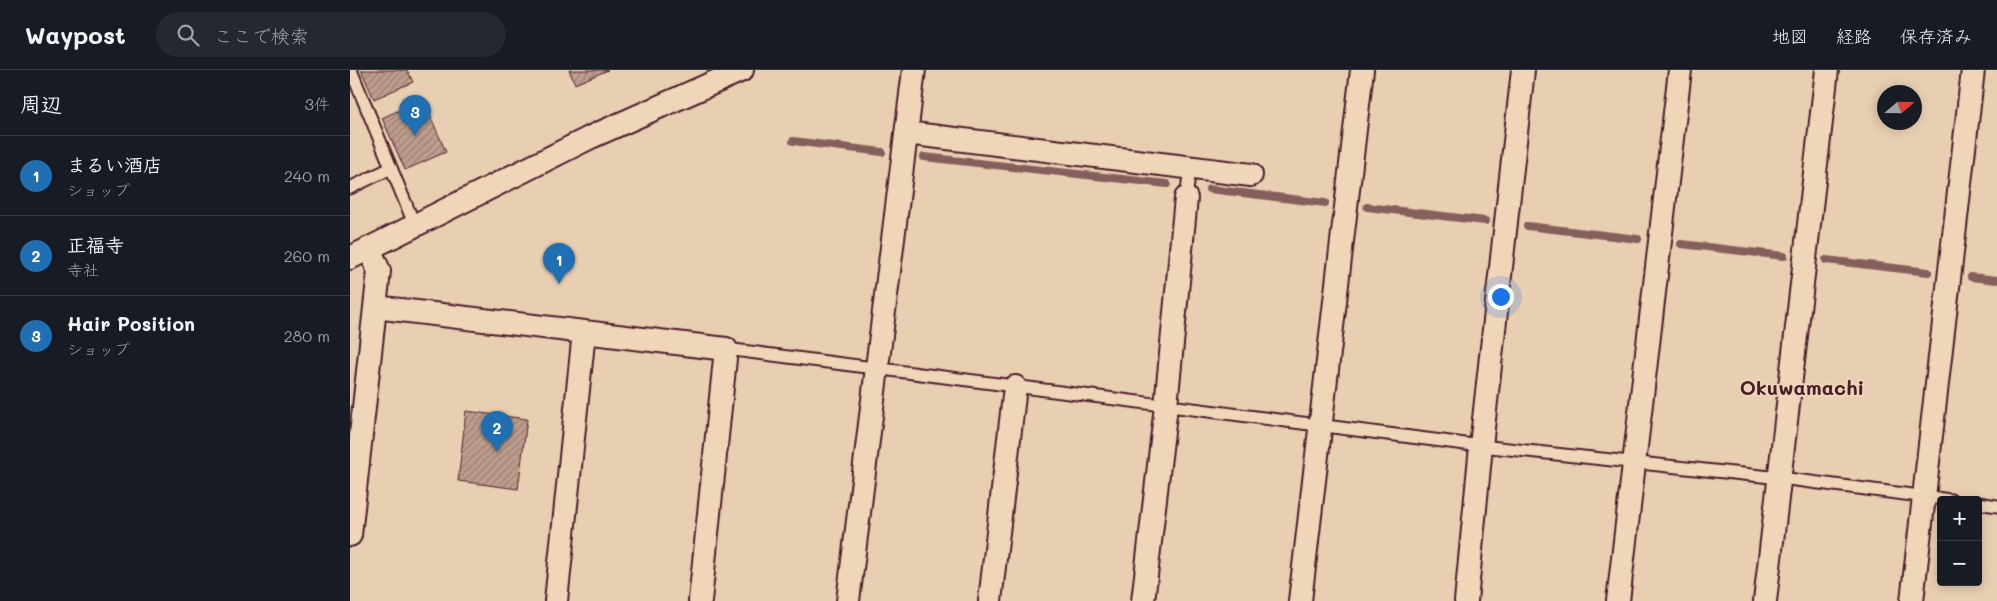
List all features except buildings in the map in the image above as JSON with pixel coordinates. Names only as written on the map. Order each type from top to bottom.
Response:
[{"type":"street","points":[[350,535],[380,271],[360,253],[591,137],[742,70]]},
{"type":"street","points":[[848,601],[914,70]]},
{"type":"street","points":[[1300,601],[1362,70]]},
{"type":"street","points":[[1466,601],[1481,446],[1524,70]]},
{"type":"street","points":[[1618,601],[1680,70]]},
{"type":"street","points":[[1765,601],[1827,70]]},
{"type":"street","points":[[1912,601],[1973,70]]},
{"type":"street","points":[[906,133],[1251,175]]},
{"type":"street","points":[[1143,601],[1166,406],[1186,198]]},
{"type":"street","points":[[376,306],[726,350],[700,601]]},
{"type":"street","points":[[556,601],[584,332]]},
{"type":"street","points":[[990,601],[1015,387]]},
{"type":"lane","points":[[351,70],[415,226]]},
{"type":"lane","points":[[350,188],[391,168]]},
{"type":"lane","points":[[1186,198],[1190,168]]},
{"type":"lane","points":[[726,350],[1481,446],[1780,478],[1937,498]]},
{"type":"lane","points":[[1982,504],[1997,506]]},
{"type":"waterway","points":[[793,141],[882,152]]},
{"type":"waterway","points":[[924,157],[1167,184]]},
{"type":"waterway","points":[[1209,189],[1325,203]]},
{"type":"waterway","points":[[1367,207],[1485,221]]},
{"type":"waterway","points":[[1527,226],[1638,239]]},
{"type":"waterway","points":[[1681,244],[1784,256]]},
{"type":"waterway","points":[[1826,260],[1928,272]]},
{"type":"waterway","points":[[1971,277],[1997,280]]},
{"type":"place","name":"Hair Position","points":[[415,136]]},
{"type":"place","name":"まるい酒店","points":[[559,284]]},
{"type":"place","name":"正福寺","points":[[497,452]]},
{"type":"district","name":"Okuwamachi","points":[[1802,388]]}]
